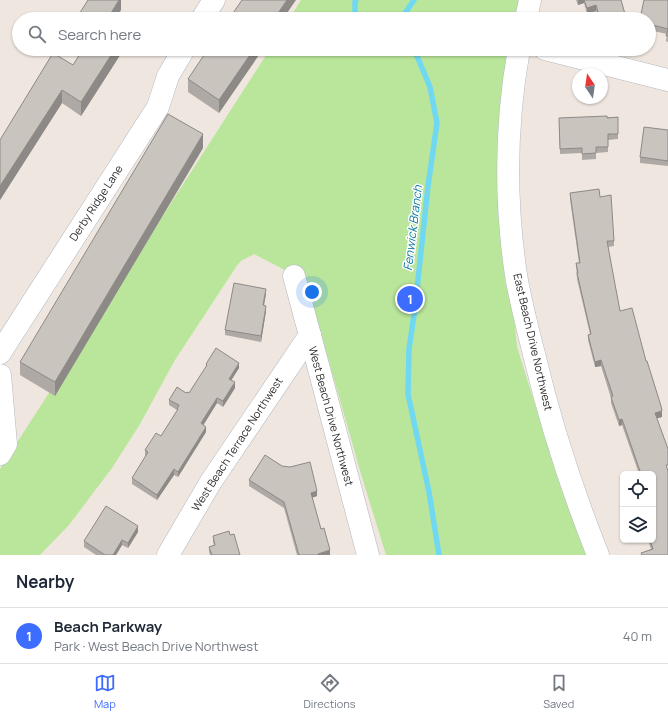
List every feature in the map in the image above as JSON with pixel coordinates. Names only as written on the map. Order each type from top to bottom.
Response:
[{"type":"street","points":[[206,12],[214,0]]},
{"type":"street","points":[[527,12],[530,0]]},
{"type":"street","name":"Derby Ridge Lane","points":[[0,353],[158,107],[168,76],[180,56]]},
{"type":"street","name":"East Beach Drive Northwest","points":[[518,56],[510,116],[509,168],[509,198],[517,282],[526,325],[548,410],[575,493],[598,555]]},
{"type":"street","points":[[573,56],[668,80]]},
{"type":"street","name":"West Beach Drive Northwest","points":[[294,276],[368,555]]},
{"type":"street","name":"West Beach Terrace Northwest","points":[[168,555],[210,483],[310,335]]},
{"type":"street","points":[[0,375],[6,444],[0,454]]},
{"type":"green space","points":[[301,0],[522,0],[519,12],[293,12]]},
{"type":"green space","points":[[266,56],[510,56],[505,78],[498,142],[499,194],[503,234],[505,282],[514,316],[517,347],[562,491],[587,555],[386,555],[361,474],[306,281],[254,254],[241,261],[236,267],[175,360],[140,424],[112,468],[69,525],[40,555],[0,555],[0,469]]},
{"type":"building","points":[[88,0],[119,0],[112,12],[80,12]]},
{"type":"building","points":[[242,0],[287,0],[279,12],[234,12]]},
{"type":"building","points":[[584,0],[621,0],[624,12],[598,12],[596,5],[587,8]]},
{"type":"building","points":[[644,0],[668,0],[668,29],[656,26],[656,12],[641,12]]},
{"type":"building","points":[[51,56],[58,56],[73,65],[79,56],[111,56],[81,102],[62,90],[0,186],[0,140]]},
{"type":"building","points":[[203,56],[249,56],[219,100],[188,79]]},
{"type":"building","points":[[168,114],[203,134],[55,382],[20,362]]},
{"type":"building","points":[[607,116],[607,118],[618,117],[618,134],[608,134],[608,147],[596,147],[596,153],[582,154],[582,148],[560,149],[559,118]]},
{"type":"building","points":[[644,127],[668,130],[668,161],[640,157]]},
{"type":"building","points":[[599,189],[600,197],[611,195],[614,241],[607,241],[620,311],[632,308],[646,361],[662,411],[655,413],[668,449],[668,465],[666,465],[668,471],[668,555],[642,555],[641,553],[653,549],[651,543],[656,543],[656,471],[640,471],[622,419],[619,420],[601,360],[595,362],[588,335],[591,334],[577,273],[576,263],[580,263],[570,193]]},
{"type":"building","points":[[234,283],[266,289],[263,305],[266,306],[261,336],[225,330]]},
{"type":"building","points":[[216,348],[239,363],[229,379],[235,382],[223,401],[217,398],[201,423],[206,427],[178,472],[174,469],[157,495],[132,478],[148,452],[145,450],[156,433],[161,436],[178,409],[179,405],[169,400],[177,387],[186,393],[189,393]]},
{"type":"building","points":[[265,455],[282,466],[290,467],[310,462],[317,491],[311,493],[321,529],[324,528],[330,550],[318,555],[299,555],[284,502],[249,480]]},
{"type":"building","points":[[106,506],[138,526],[128,543],[122,540],[113,555],[105,555],[84,541]]},
{"type":"building","points":[[229,531],[230,535],[234,534],[240,555],[212,555],[209,547],[215,545],[213,536]]},
{"type":"waterway","points":[[355,12],[356,0]]},
{"type":"waterway","name":"Fenwick Branch","points":[[406,12],[414,0]]},
{"type":"waterway","name":"Fenwick Branch","points":[[417,56],[430,87],[437,123],[409,349],[408,394],[429,492],[439,555]]},
{"type":"place","name":"Beach Parkway","points":[[410,299]]}]
